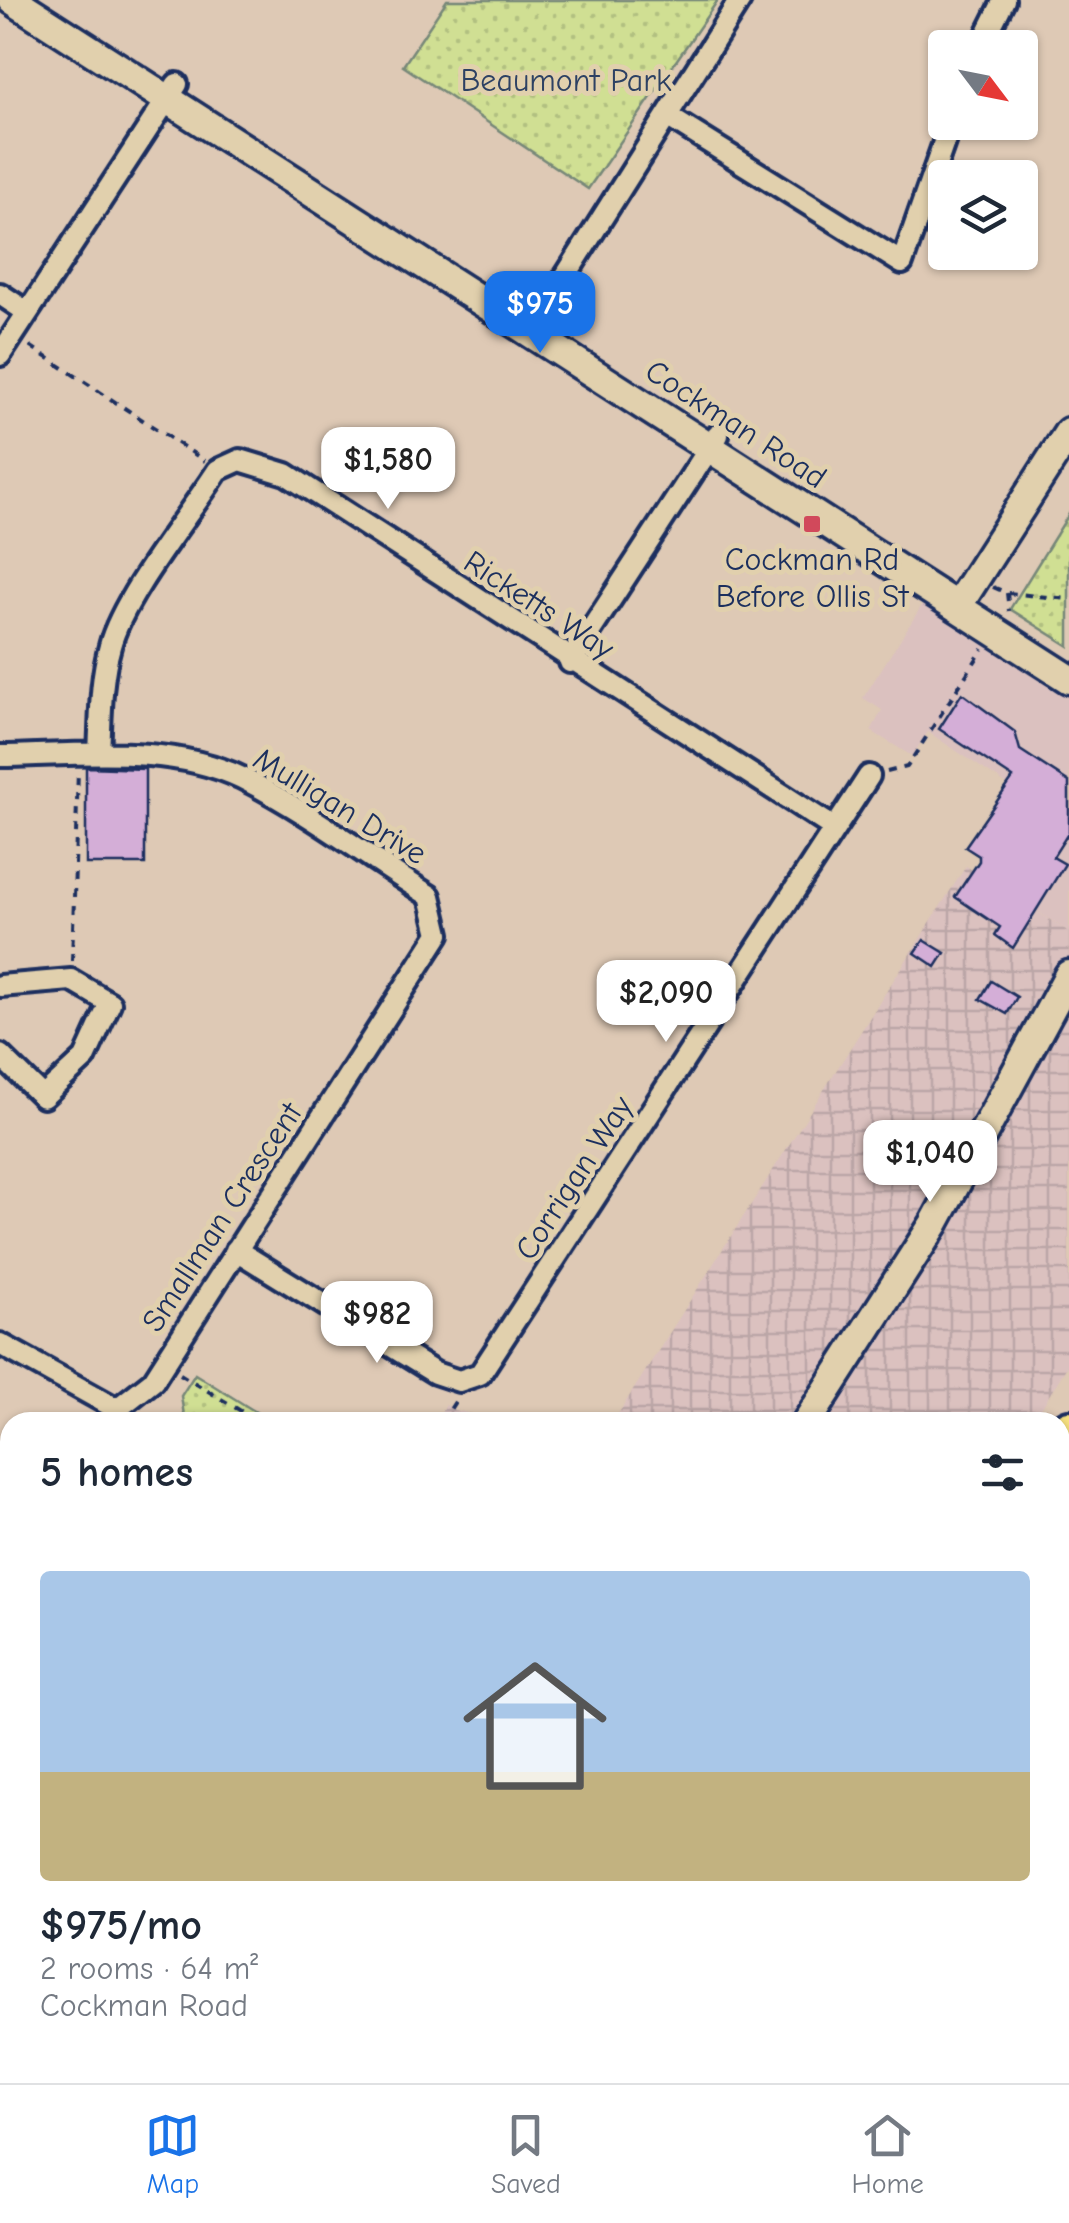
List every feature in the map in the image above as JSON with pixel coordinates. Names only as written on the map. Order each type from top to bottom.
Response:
[{"type":"main road","name":"Cockman Road","points":[[13,0],[173,91]]},
{"type":"main road","name":"Cockman Road","points":[[44,0],[173,91],[534,327],[713,442],[984,602],[1069,660]]},
{"type":"main road","points":[[984,602],[1069,432]]},
{"type":"main road","points":[[984,602],[1069,458]]},
{"type":"main road","name":"Cockman Road","points":[[984,602],[1069,679]]},
{"type":"main road","points":[[813,1412],[934,1224],[1069,975]]},
{"type":"main road","points":[[833,1412],[979,1179],[1069,1008]]},
{"type":"street","points":[[534,327],[740,0]]},
{"type":"street","points":[[989,30],[1004,0]]},
{"type":"street","points":[[0,355],[173,91]]},
{"type":"street","points":[[666,116],[902,263],[944,140]]},
{"type":"street","points":[[0,294],[27,312]]},
{"type":"street","points":[[570,662],[713,442]]},
{"type":"street","name":"Ricketts Way","points":[[218,470],[240,460],[286,474],[570,662],[834,828]]},
{"type":"street","points":[[89,752],[110,642],[218,470]]},
{"type":"street","name":"Mulligan Drive","points":[[0,756],[89,752],[186,762],[240,777],[430,896],[439,934]]},
{"type":"street","name":"Corrigan Way","points":[[236,1250],[436,1372],[459,1381],[480,1374],[869,776]]},
{"type":"street","name":"Smallman Crescent","points":[[0,1344],[117,1409],[153,1381],[439,934]]},
{"type":"street","points":[[0,986],[71,980],[110,1003],[85,1058],[43,1097],[0,1056]]},
{"type":"path","points":[[13,335],[218,470]]},
{"type":"path","points":[[984,602],[1069,599]]},
{"type":"path","points":[[869,776],[907,768],[986,644]]},
{"type":"path","points":[[71,980],[89,752]]},
{"type":"path","points":[[164,1363],[243,1412]]},
{"type":"shaded area","points":[[924,602],[1069,697],[1069,932],[983,876],[1030,800],[928,732],[912,756],[871,731],[882,710],[863,698]]},
{"type":"shaded area","points":[[966,866],[1069,932],[1069,1363],[1039,1412],[619,1412]]},
{"type":"green space","name":"Beaumont Park","points":[[447,0],[718,0],[588,189],[403,66]]},
{"type":"green space","points":[[1069,514],[1069,646],[1010,609]]},
{"type":"green space","points":[[195,1374],[256,1412],[183,1412],[181,1396]]},
{"type":"building","points":[[962,693],[1015,732],[1020,750],[1069,782],[1069,832],[1053,857],[1065,864],[1013,948],[995,935],[1000,927],[955,897],[979,861],[979,856],[965,847],[1013,778],[939,729]]},
{"type":"building","points":[[86,767],[145,769],[145,864],[86,864]]},
{"type":"building","points":[[924,940],[945,953],[936,967],[915,953]]},
{"type":"building","points":[[991,981],[1017,997],[1007,1014],[980,999]]},
{"type":"place","name":"Cockman Rd Before Ollis St","points":[[812,524]]}]
